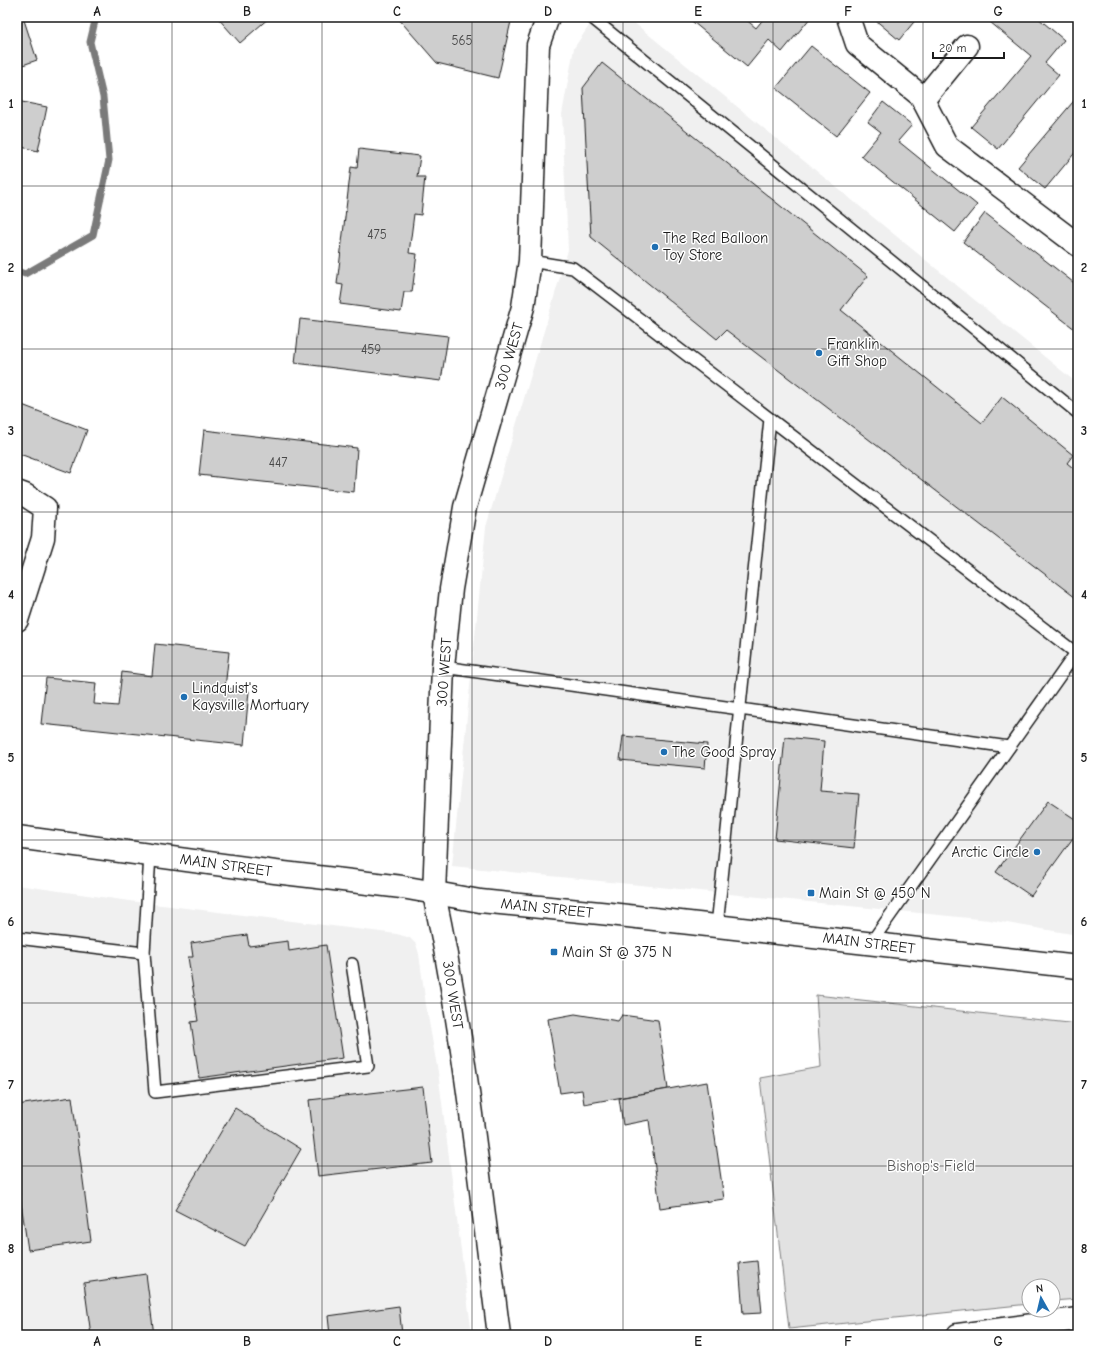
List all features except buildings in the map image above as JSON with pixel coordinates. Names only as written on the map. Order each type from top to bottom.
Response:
[{"type":"street","name":"300 WEST","points":[[499,1335],[474,1133],[446,948],[434,894],[443,667],[451,589],[465,507],[523,307],[530,261],[538,45],[548,17]]},
{"type":"street","points":[[848,17],[857,44],[921,96],[947,146],[1075,238]]},
{"type":"street","points":[[923,100],[967,46]]},
{"type":"street","points":[[17,492],[25,495],[45,508],[43,538],[17,620]]},
{"type":"street","name":"MAIN STREET","points":[[17,837],[275,872],[402,887],[434,894],[480,901],[1078,967]]},
{"type":"street","points":[[958,1335],[1005,1332],[1078,1319]]},
{"type":"lane","points":[[591,17],[1078,413]]},
{"type":"lane","points":[[530,261],[573,268],[1077,652],[870,944]]},
{"type":"lane","points":[[717,926],[770,419]]},
{"type":"lane","points":[[443,667],[1009,747]]},
{"type":"lane","points":[[150,855],[144,953],[155,1092],[368,1066],[352,964]]},
{"type":"lane","points":[[17,938],[144,953]]},
{"type":"shaded area","points":[[595,17],[627,17],[1078,384],[1078,935],[989,920],[452,866],[486,527],[568,250],[562,114],[574,48]]},
{"type":"shaded area","points":[[17,885],[129,901],[397,934],[410,938],[416,944],[419,954],[438,1072],[472,1335],[17,1335]]},
{"type":"green space","name":"Bishop's Field","points":[[816,995],[1078,1024],[1078,1299],[1061,1300],[1061,1278],[1021,1278],[1021,1305],[789,1329],[760,1078],[821,1067]]},
{"type":"waterway","points":[[17,271],[25,274],[93,235],[109,160],[103,97],[90,42],[96,17]]},
{"type":"place","name":"The Red Balloon Toy Store","points":[[655,247]]},
{"type":"place","name":"Franklin Gift Shop","points":[[819,353]]},
{"type":"place","name":"Lindquist's Kaysville Mortuary","points":[[184,697]]},
{"type":"place","name":"The Good Spray","points":[[664,752]]},
{"type":"place","name":"Arctic Circle","points":[[1037,852]]},
{"type":"place","name":"Main St @ 450 N","points":[[811,893]]},
{"type":"place","name":"Main St @ 375 N","points":[[554,952]]}]
